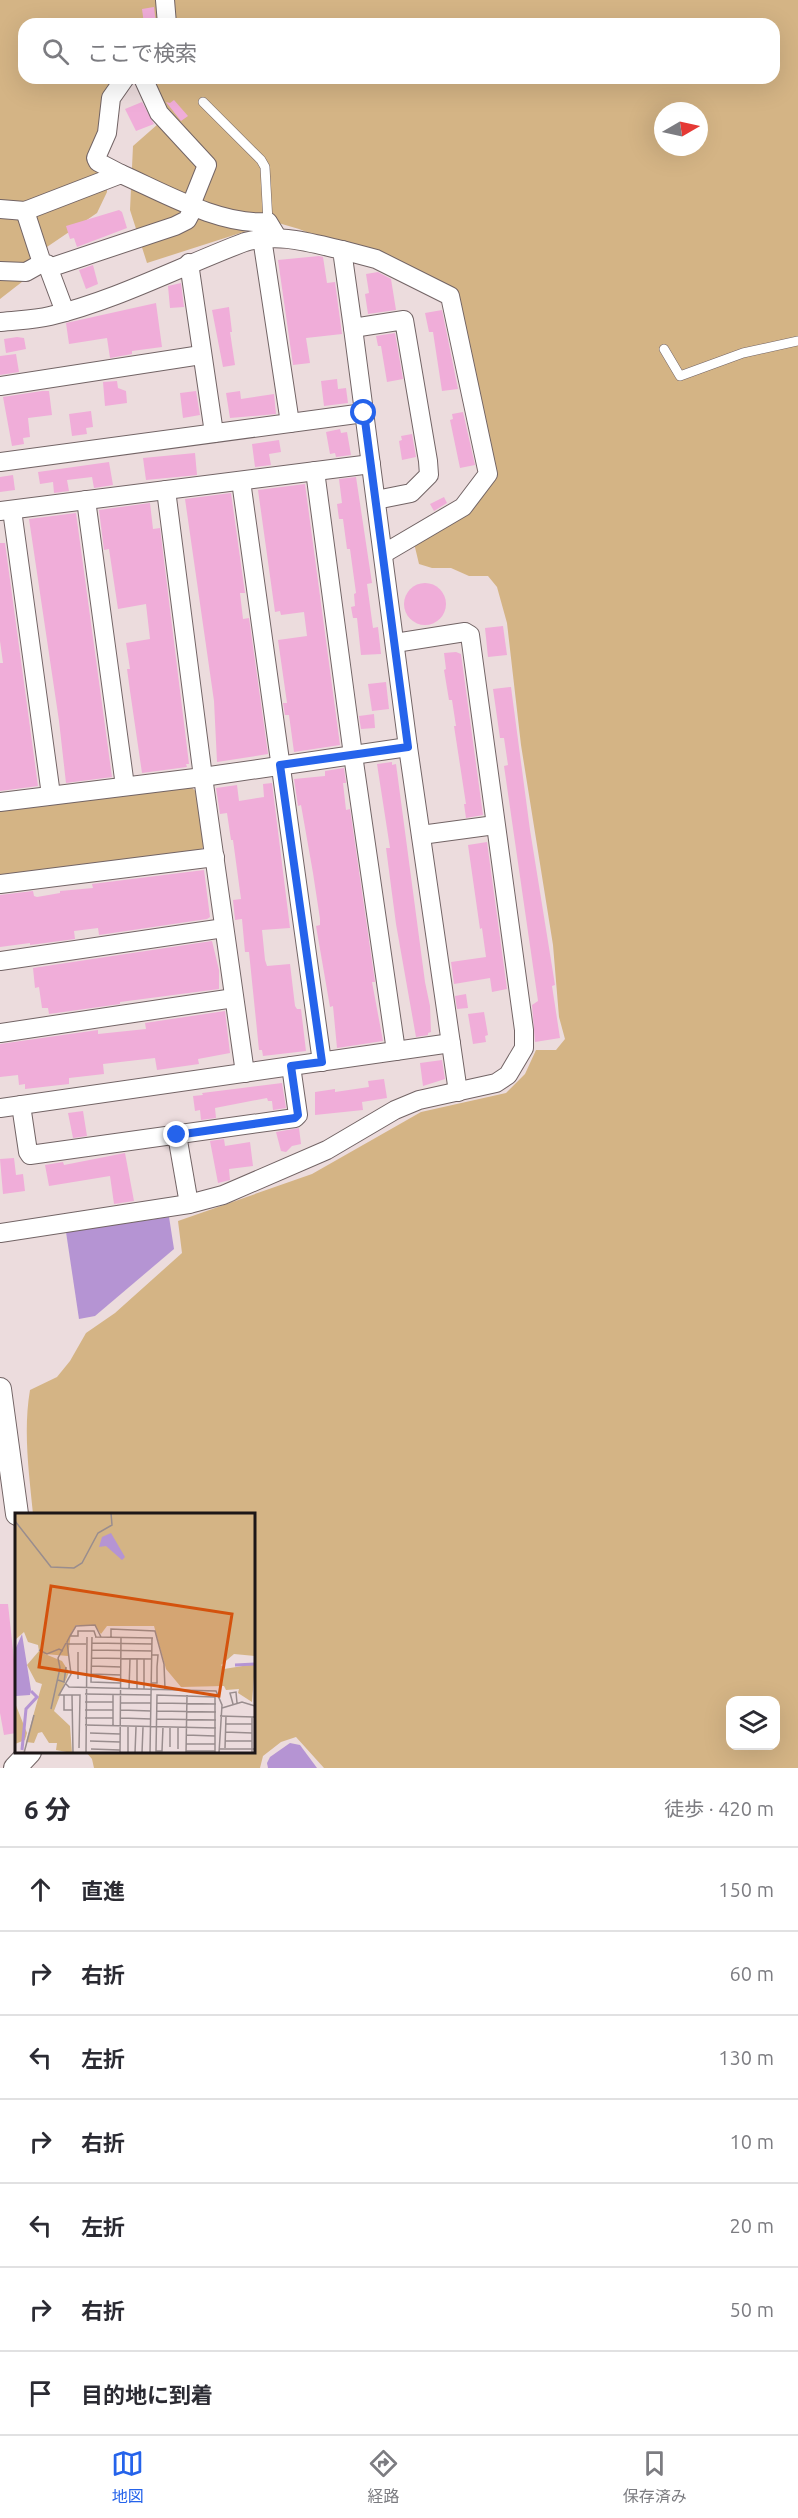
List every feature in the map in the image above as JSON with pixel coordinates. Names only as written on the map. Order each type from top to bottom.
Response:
[{"type":"street","points":[[165,0],[166,18]]},
{"type":"street","points":[[121,84],[111,98],[107,133],[96,158],[98,162],[192,206],[253,224],[269,232],[376,259],[450,296],[488,474],[463,507],[383,554]]},
{"type":"street","points":[[0,271],[26,272],[175,226],[187,220],[207,165],[159,113],[146,84]]},
{"type":"street","points":[[0,209],[25,211],[121,174]]},
{"type":"street","points":[[25,211],[64,312]]},
{"type":"street","points":[[0,322],[49,317],[64,312],[129,289],[269,232]]},
{"type":"street","points":[[269,232],[290,423]]},
{"type":"street","points":[[342,250],[408,747],[458,1092]]},
{"type":"street","points":[[189,263],[214,433]]},
{"type":"street","points":[[353,328],[404,320],[428,461],[429,475],[411,493],[376,500]]},
{"type":"street","points":[[0,386],[201,355]]},
{"type":"street","points":[[0,462],[364,413]]},
{"type":"street","points":[[51,795],[6,511],[371,464]]},
{"type":"street","points":[[315,471],[396,1051]]},
{"type":"street","points":[[241,481],[322,1062]]},
{"type":"street","points":[[166,490],[203,777],[245,1073]]},
{"type":"street","points":[[86,500],[125,786]]},
{"type":"street","points":[[0,1233],[189,1204],[223,1195],[327,1150],[418,1100],[496,1083],[508,1074],[524,1048],[470,635],[465,632],[395,643]]},
{"type":"street","points":[[0,802],[203,777],[408,747]]},
{"type":"street","points":[[421,835],[495,825]]},
{"type":"street","points":[[0,884],[215,857]]},
{"type":"street","points":[[0,961],[224,928]]},
{"type":"street","points":[[0,1033],[234,998]]},
{"type":"street","points":[[0,1108],[451,1043]]},
{"type":"street","points":[[21,1105],[30,1155],[295,1118],[298,1115],[291,1066]]},
{"type":"street","points":[[177,1135],[189,1204]]},
{"type":"street","points":[[0,1389],[4,1448],[17,1513]]},
{"type":"street","points":[[15,1768],[29,1753]]},
{"type":"lane","points":[[203,102],[261,160],[264,167],[269,232]]},
{"type":"lane","points":[[664,349],[680,376],[743,353],[798,341]]},
{"type":"shaded area","points":[[0,0],[798,0],[798,1768],[324,1768],[296,1737],[281,1742],[263,1756],[260,1768],[94,1768],[92,1759],[87,1753],[255,1753],[255,1513],[33,1513],[27,1436],[30,1390],[57,1377],[70,1361],[86,1333],[115,1313],[182,1253],[178,1221],[312,1174],[421,1112],[506,1093],[525,1074],[536,1050],[556,1050],[565,1039],[559,1017],[553,945],[521,745],[507,623],[497,587],[488,576],[469,576],[451,568],[432,568],[419,564],[414,543],[455,516],[488,469],[455,293],[299,229],[275,222],[147,263],[130,210],[133,146],[158,124],[150,84],[780,84],[780,18],[18,18],[18,84],[116,84],[106,146],[107,192],[97,213],[44,249],[27,278],[0,299]]},
{"type":"shaded area","points":[[191,787],[198,793],[205,846],[200,850],[0,878],[0,811]]},
{"type":"shaded area","points":[[169,1217],[174,1249],[95,1316],[79,1319],[66,1232]]},
{"type":"shaded area","points":[[290,1743],[300,1745],[317,1768],[268,1768],[267,1763],[270,1757]]},
{"type":"building","points":[[154,7],[155,18],[143,18],[142,9]]},
{"type":"building","points":[[174,100],[188,116],[181,121],[166,102],[170,103]]},
{"type":"building","points":[[142,102],[154,124],[136,131],[125,109]]},
{"type":"building","points":[[119,210],[122,212],[127,228],[77,247],[74,238],[70,239],[66,226]]},
{"type":"building","points":[[323,257],[327,283],[335,282],[342,334],[306,338],[310,363],[293,365],[278,260]]},
{"type":"building","points":[[93,265],[98,284],[86,289],[79,270]]},
{"type":"building","points":[[378,272],[391,279],[396,310],[368,314],[365,294],[369,293],[366,274]]},
{"type":"building","points":[[181,283],[184,307],[170,308],[168,286]]},
{"type":"building","points":[[156,303],[162,347],[132,351],[132,354],[110,358],[107,338],[69,344],[66,323]]},
{"type":"building","points":[[229,307],[235,365],[223,367],[212,310]]},
{"type":"building","points":[[442,310],[458,389],[442,391],[433,332],[429,332],[425,313]]},
{"type":"building","points":[[395,333],[403,379],[387,382],[381,346],[378,346],[376,336]]},
{"type":"building","points":[[24,338],[26,349],[6,353],[4,339]]},
{"type":"building","points":[[16,354],[19,372],[0,375],[0,356]]},
{"type":"building","points":[[337,379],[338,389],[346,388],[348,403],[324,406],[321,381]]},
{"type":"building","points":[[117,381],[118,388],[126,391],[127,403],[105,406],[103,382]]},
{"type":"building","points":[[49,391],[52,415],[28,418],[30,437],[23,438],[24,444],[12,446],[3,397]]},
{"type":"building","points":[[196,391],[200,415],[183,418],[180,393]]},
{"type":"building","points":[[240,391],[241,399],[274,394],[276,414],[230,418],[226,393]]},
{"type":"building","points":[[91,411],[93,427],[86,428],[87,434],[72,436],[69,414]]},
{"type":"building","points":[[463,412],[475,465],[460,468],[450,420],[453,419],[452,414]]},
{"type":"building","points":[[340,429],[341,433],[347,432],[351,455],[336,457],[335,453],[330,454],[326,432]]},
{"type":"building","points":[[412,434],[416,457],[402,460],[399,441],[402,440],[401,436]]},
{"type":"building","points":[[279,440],[281,452],[269,454],[271,465],[255,467],[252,444]]},
{"type":"building","points":[[195,453],[197,475],[146,480],[143,458]]},
{"type":"building","points":[[109,462],[113,485],[94,488],[92,477],[67,480],[69,491],[54,493],[53,482],[40,484],[38,472]]},
{"type":"building","points":[[13,475],[15,490],[0,492],[0,477]]},
{"type":"building","points":[[356,477],[372,583],[367,584],[373,628],[378,627],[381,654],[361,655],[357,618],[353,618],[351,607],[355,606],[354,594],[356,593],[350,549],[347,549],[343,519],[339,519],[337,504],[342,503],[339,479]]},
{"type":"building","points":[[305,484],[340,745],[294,752],[289,715],[285,715],[283,703],[287,703],[278,640],[307,636],[304,612],[281,615],[280,611],[275,612],[258,490]]},
{"type":"building","points":[[231,493],[245,593],[240,593],[243,619],[249,618],[268,754],[217,762],[214,701],[185,499]]},
{"type":"building","points":[[444,497],[447,503],[434,511],[430,504]]},
{"type":"building","points":[[150,503],[153,529],[160,528],[189,764],[186,764],[187,767],[142,773],[127,669],[130,669],[126,643],[150,639],[146,604],[118,609],[109,549],[104,550],[99,510]]},
{"type":"building","points":[[76,513],[112,777],[66,783],[29,519]]},
{"type":"building","points":[[0,543],[5,543],[38,786],[0,791],[0,663],[3,663],[0,641]]},
{"type":"building","points":[[425,583],[433,584],[440,589],[445,596],[445,612],[440,619],[433,624],[425,625],[417,624],[410,619],[405,612],[404,604],[405,596],[410,589],[417,584]]},
{"type":"building","points":[[503,626],[507,655],[488,657],[485,628]]},
{"type":"building","points":[[444,653],[461,654],[483,815],[466,818],[464,804],[466,804],[454,726],[456,726],[444,670],[446,669]]},
{"type":"building","points":[[386,682],[389,709],[372,711],[368,684]]},
{"type":"building","points":[[511,687],[530,830],[555,985],[552,986],[560,1038],[535,1042],[532,1005],[538,1001],[504,766],[508,765],[504,738],[500,738],[493,689]]},
{"type":"building","points":[[374,714],[375,728],[361,729],[359,716]]},
{"type":"building","points":[[392,762],[392,765],[396,764],[430,1006],[431,1032],[428,1035],[416,1037],[396,924],[386,848],[390,848],[377,764]]},
{"type":"building","points":[[344,768],[346,810],[350,809],[375,982],[372,982],[383,1041],[337,1048],[333,1006],[330,1007],[316,926],[320,925],[320,919],[313,873],[294,779],[325,776],[325,771]]},
{"type":"building","points":[[272,783],[290,928],[262,930],[265,960],[267,966],[290,964],[295,1006],[301,1009],[306,1051],[263,1056],[262,1050],[259,1050],[249,952],[245,952],[242,919],[235,920],[233,900],[241,899],[233,840],[231,840],[227,813],[220,814],[216,788],[237,785],[239,801],[264,797],[263,784]]},
{"type":"building","points":[[487,842],[507,989],[492,992],[490,978],[454,984],[451,962],[486,957],[468,845]]},
{"type":"building","points":[[204,870],[210,917],[207,919],[99,935],[98,928],[74,931],[75,939],[0,947],[0,895],[33,891],[34,896],[37,897],[60,893],[60,891],[93,888],[92,884]]},
{"type":"building","points":[[212,941],[219,970],[219,989],[49,1014],[48,1008],[42,1008],[39,987],[35,988],[33,968]]},
{"type":"building","points":[[466,994],[468,1008],[457,1009],[455,996]]},
{"type":"building","points":[[225,1011],[230,1053],[198,1059],[199,1064],[157,1070],[155,1058],[103,1064],[104,1074],[69,1078],[69,1084],[25,1089],[25,1084],[19,1085],[18,1075],[0,1077],[0,1044],[98,1030],[98,1034],[146,1029],[145,1023]]},
{"type":"building","points":[[484,1012],[488,1035],[485,1036],[486,1042],[473,1044],[468,1014]]},
{"type":"building","points":[[442,1060],[445,1079],[423,1086],[420,1063]]},
{"type":"building","points":[[384,1079],[387,1098],[362,1102],[363,1110],[315,1115],[315,1092],[335,1089],[335,1092],[369,1087],[368,1081]]},
{"type":"building","points":[[282,1083],[286,1108],[273,1110],[272,1101],[268,1101],[267,1098],[215,1108],[216,1118],[201,1120],[200,1110],[195,1111],[193,1096],[203,1095],[202,1093]]},
{"type":"building","points":[[83,1111],[87,1136],[73,1138],[68,1113]]},
{"type":"building","points":[[299,1128],[301,1144],[292,1146],[286,1152],[281,1151],[276,1132]]},
{"type":"building","points":[[224,1139],[225,1146],[250,1142],[253,1166],[229,1169],[230,1180],[218,1183],[210,1141]]},
{"type":"building","points":[[125,1153],[134,1201],[114,1204],[110,1176],[49,1186],[45,1165],[63,1162],[64,1165]]},
{"type":"building","points":[[14,1158],[16,1175],[23,1174],[25,1191],[3,1194],[0,1159]]},
{"type":"building","points":[[0,1604],[8,1604],[15,1669],[15,1733],[4,1735],[0,1713]]},
{"type":"route","points":[[177,1135],[295,1118],[298,1115],[291,1066],[322,1062],[280,765],[408,747],[364,413]]}]
